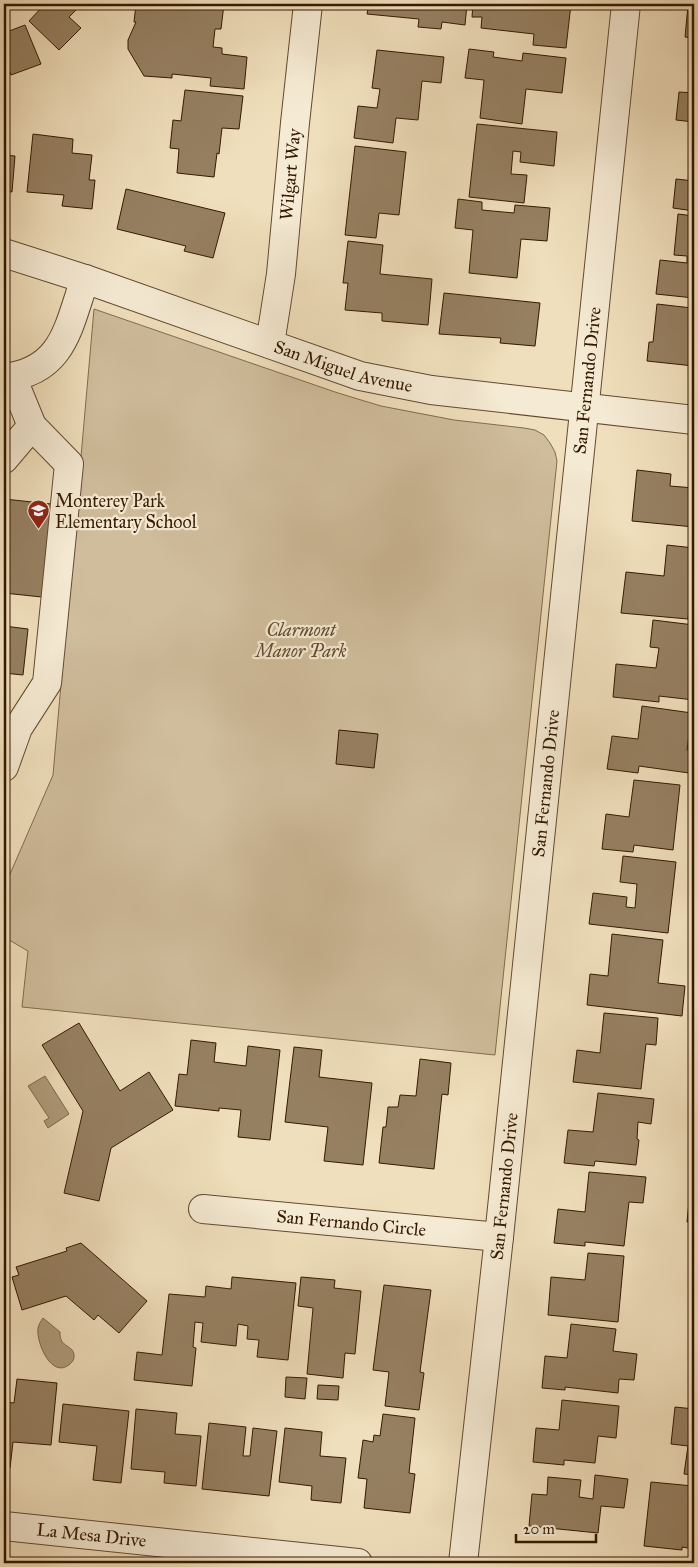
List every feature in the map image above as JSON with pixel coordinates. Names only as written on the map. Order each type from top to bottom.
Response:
[{"type":"street","name":"Wilgart Way","points":[[270,344],[281,274],[308,4]]},
{"type":"street","name":"San Fernando Drive","points":[[463,1563],[499,1237],[626,4]]},
{"type":"street","name":"San Miguel Avenue","points":[[4,253],[85,279],[330,367],[376,380],[430,390],[694,420]]},
{"type":"street","points":[[4,767],[18,728],[47,682],[69,464],[32,426],[11,372],[41,366],[51,359],[64,338],[85,279]]},
{"type":"street","points":[[4,460],[32,426]]},
{"type":"street","name":"San Fernando Circle","points":[[203,1209],[499,1237]]},
{"type":"street","name":"La Mesa Drive","points":[[4,1526],[358,1563]]},
{"type":"green space","name":"Clarmont Manor Park","points":[[94,309],[381,406],[454,420],[535,430],[544,435],[555,452],[557,461],[495,1055],[22,1007],[28,951],[4,937],[4,888],[53,775]]},
{"type":"shaded area","points":[[45,1076],[69,1114],[48,1128],[44,1121],[49,1118],[28,1086]]},
{"type":"shaded area","points":[[43,1318],[60,1332],[60,1337],[64,1344],[74,1353],[73,1361],[63,1368],[51,1364],[42,1350],[38,1328]]},
{"type":"building","points":[[45,4],[82,4],[69,17],[81,28],[59,50],[29,21]]},
{"type":"building","points":[[136,4],[224,4],[221,29],[215,29],[213,47],[222,48],[222,54],[247,57],[244,89],[210,86],[211,78],[172,74],[172,78],[144,76],[128,49],[128,40],[136,22],[134,22]]},
{"type":"building","points":[[369,4],[467,4],[465,25],[442,22],[441,29],[418,27],[419,19],[367,14]]},
{"type":"building","points":[[473,4],[571,4],[566,48],[533,45],[534,34],[481,28],[482,17],[472,17]]},
{"type":"building","points":[[688,5],[694,6],[694,38],[685,37]]},
{"type":"building","points":[[25,25],[41,64],[11,75],[8,67],[4,67],[4,33]]},
{"type":"building","points":[[469,49],[494,52],[493,57],[522,61],[523,53],[566,58],[562,93],[526,89],[522,124],[480,118],[484,80],[465,78]]},
{"type":"building","points":[[377,50],[444,57],[441,83],[422,81],[418,120],[396,118],[393,143],[354,138],[358,106],[377,108],[380,89],[372,88]]},
{"type":"building","points":[[185,90],[243,96],[239,129],[222,128],[214,177],[177,173],[179,149],[170,148],[173,120],[181,121]]},
{"type":"building","points":[[679,92],[694,93],[694,122],[676,120]]},
{"type":"building","points":[[477,124],[557,132],[554,166],[520,162],[521,152],[513,151],[511,174],[527,175],[524,203],[469,197]]},
{"type":"building","points":[[33,134],[73,139],[72,153],[92,155],[89,180],[95,180],[92,209],[62,206],[64,195],[27,192]]},
{"type":"building","points":[[355,146],[406,152],[399,215],[379,213],[376,238],[345,235]]},
{"type":"building","points":[[4,155],[15,156],[12,192],[4,191]]},
{"type":"building","points":[[676,179],[694,181],[694,211],[673,208]]},
{"type":"building","points":[[126,189],[225,213],[213,258],[184,251],[186,246],[117,229]]},
{"type":"building","points":[[458,199],[482,202],[482,210],[514,213],[515,205],[550,208],[547,241],[521,239],[517,278],[469,273],[473,230],[455,228]]},
{"type":"building","points":[[678,214],[694,216],[694,298],[656,294],[660,260],[687,263],[687,256],[674,255]]},
{"type":"building","points":[[348,241],[383,245],[380,274],[432,279],[428,325],[382,321],[382,313],[345,310],[348,283],[343,283]]},
{"type":"building","points":[[444,293],[540,303],[535,346],[500,343],[501,338],[439,334]]},
{"type":"building","points":[[657,304],[692,308],[689,335],[694,335],[694,366],[647,361],[649,342],[653,342]]},
{"type":"building","points":[[637,470],[671,474],[670,486],[694,488],[694,527],[632,521]]},
{"type":"building","points":[[4,499],[61,505],[51,598],[4,593]]},
{"type":"building","points":[[667,545],[694,548],[694,575],[692,575],[688,619],[621,613],[626,572],[664,576]]},
{"type":"building","points":[[653,620],[694,625],[694,700],[659,696],[659,702],[613,697],[616,664],[656,668],[659,648],[650,647]]},
{"type":"building","points":[[4,626],[28,629],[23,675],[4,673]]},
{"type":"building","points":[[642,706],[692,713],[687,750],[691,750],[689,773],[639,766],[638,773],[607,769],[612,736],[638,739]]},
{"type":"building","points":[[339,730],[378,734],[374,768],[336,764]]},
{"type":"building","points":[[634,780],[680,785],[673,850],[634,845],[633,852],[602,849],[606,814],[629,817]]},
{"type":"building","points":[[623,856],[676,862],[668,933],[589,924],[593,893],[627,897],[626,907],[635,908],[637,884],[620,882]]},
{"type":"building","points":[[612,934],[663,940],[658,983],[685,986],[682,1016],[587,1005],[590,974],[608,976]]},
{"type":"building","points":[[604,1013],[658,1018],[656,1045],[646,1044],[641,1089],[573,1082],[577,1050],[600,1053]]},
{"type":"building","points":[[79,1023],[120,1091],[149,1072],[173,1110],[111,1148],[99,1201],[64,1193],[83,1111],[42,1045]]},
{"type":"building","points":[[191,1040],[216,1043],[214,1062],[246,1066],[248,1046],[280,1050],[270,1140],[238,1137],[241,1110],[219,1108],[219,1111],[175,1106],[179,1074],[187,1075]]},
{"type":"building","points":[[294,1047],[322,1050],[319,1077],[372,1083],[363,1165],[324,1161],[328,1127],[285,1122]]},
{"type":"building","points":[[420,1059],[451,1063],[448,1095],[442,1094],[434,1169],[379,1163],[383,1127],[386,1127],[388,1107],[398,1107],[400,1095],[416,1096]]},
{"type":"building","points":[[598,1093],[654,1099],[651,1124],[638,1122],[637,1139],[639,1140],[636,1165],[595,1161],[594,1166],[564,1163],[568,1130],[593,1132]]},
{"type":"building","points":[[589,1172],[646,1177],[643,1203],[629,1202],[624,1246],[585,1242],[585,1246],[554,1243],[558,1209],[585,1212]]},
{"type":"building","points":[[691,1182],[694,1183],[694,1222],[687,1222]]},
{"type":"building","points":[[81,1243],[147,1301],[119,1333],[98,1315],[94,1320],[66,1296],[22,1310],[12,1277],[19,1275],[16,1267],[67,1251],[66,1248]]},
{"type":"building","points":[[588,1253],[624,1256],[618,1322],[548,1315],[551,1277],[585,1280]]},
{"type":"building","points":[[232,1277],[296,1283],[288,1360],[257,1357],[259,1340],[247,1339],[248,1326],[238,1324],[236,1346],[201,1342],[203,1323],[195,1322],[193,1347],[196,1348],[192,1386],[134,1380],[137,1352],[162,1355],[169,1294],[205,1297],[206,1286],[231,1289]]},
{"type":"building","points":[[301,1277],[335,1280],[334,1288],[361,1291],[355,1354],[345,1353],[343,1378],[307,1374],[313,1308],[298,1306]]},
{"type":"building","points":[[384,1285],[431,1290],[420,1372],[424,1373],[419,1410],[385,1406],[389,1372],[373,1370]]},
{"type":"building","points":[[571,1324],[616,1329],[613,1351],[637,1354],[634,1380],[619,1379],[618,1393],[565,1387],[565,1390],[542,1388],[545,1356],[567,1358]]},
{"type":"building","points":[[694,1365],[694,1403],[690,1402]]},
{"type":"building","points":[[286,1377],[307,1378],[305,1399],[285,1397]]},
{"type":"building","points":[[17,1379],[57,1383],[51,1445],[13,1442],[10,1468],[4,1467],[4,1402],[14,1403]]},
{"type":"building","points":[[318,1385],[339,1386],[338,1400],[317,1399]]},
{"type":"building","points":[[562,1400],[619,1406],[616,1438],[598,1436],[595,1463],[564,1460],[564,1465],[533,1462],[536,1428],[559,1430]]},
{"type":"building","points":[[63,1404],[129,1411],[121,1483],[93,1480],[97,1446],[59,1442]]},
{"type":"building","points":[[675,1407],[694,1409],[694,1475],[684,1474],[688,1446],[671,1444]]},
{"type":"building","points":[[136,1409],[177,1413],[175,1434],[201,1436],[196,1486],[164,1483],[165,1472],[131,1469]]},
{"type":"building","points":[[383,1414],[415,1418],[409,1473],[415,1474],[410,1513],[364,1508],[367,1479],[358,1478],[363,1440],[373,1442],[374,1435],[380,1436]]},
{"type":"building","points":[[209,1423],[246,1427],[243,1456],[250,1456],[253,1428],[277,1431],[269,1496],[202,1489]]},
{"type":"building","points":[[285,1428],[322,1432],[320,1456],[346,1458],[341,1503],[311,1500],[312,1486],[279,1482]]},
{"type":"building","points":[[595,1475],[628,1479],[624,1508],[601,1506],[598,1533],[529,1526],[532,1494],[547,1495],[548,1477],[581,1480],[579,1497],[593,1499]]},
{"type":"building","points":[[651,1482],[693,1486],[691,1509],[694,1509],[694,1549],[682,1547],[682,1550],[644,1546]]},
{"type":"place","name":"Monterey Park Elementary School","points":[[39,530]]}]
